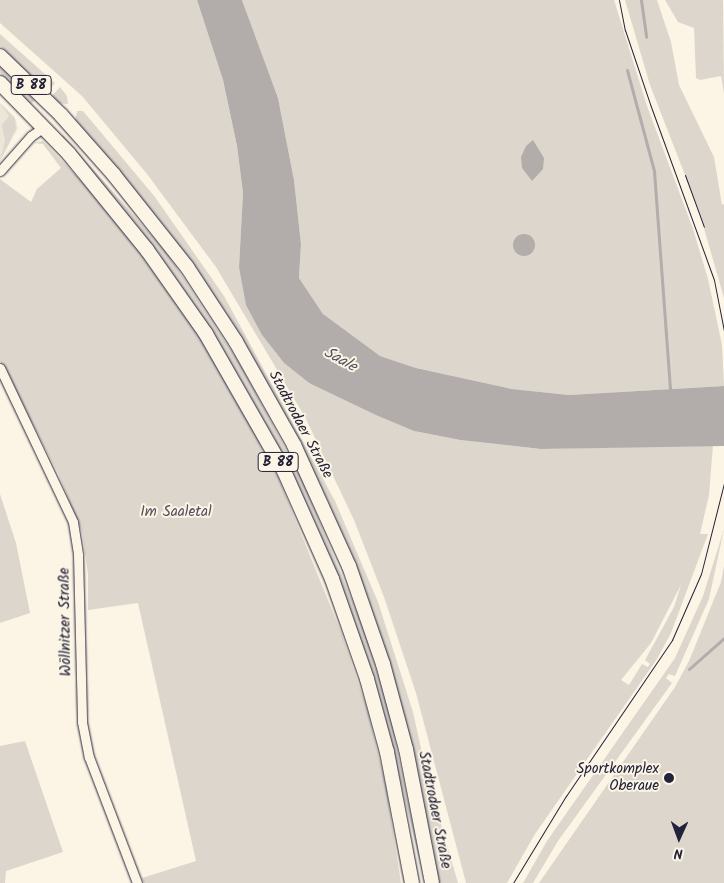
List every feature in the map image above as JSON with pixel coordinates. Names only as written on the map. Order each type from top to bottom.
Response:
[{"type":"main road","name":"Stadtrodaer Straße","points":[[0,56],[61,115],[147,215],[212,304],[266,393],[320,498],[370,624],[395,706],[419,808],[432,883]]},
{"type":"main road","name":"B 88","points":[[0,82],[44,127],[103,194],[185,302],[284,472],[332,579],[367,679],[387,752],[412,883]]},
{"type":"main road","points":[[44,127],[61,115]]},
{"type":"street","points":[[0,171],[31,136],[44,127]]},
{"type":"street","name":"Wöllnitzer Straße","points":[[0,368],[73,522],[79,563],[82,722],[89,758],[137,883]]},
{"type":"shaded area","points":[[0,103],[15,118],[18,128],[0,161]]},
{"type":"green space","points":[[0,0],[197,0],[223,80],[237,146],[243,193],[239,267],[262,335],[284,363],[309,383],[414,431],[460,440],[541,449],[713,445],[709,495],[700,534],[708,534],[671,633],[657,659],[535,834],[507,883],[466,883],[416,693],[384,597],[354,520],[305,417],[216,267],[147,174],[82,96],[0,23]],"holes":[[[681,585],[674,607],[645,660],[650,664],[648,667],[642,664],[629,685],[621,680],[651,643]]]},
{"type":"green space","points":[[242,0],[614,0],[647,106],[693,229],[708,279],[722,345],[724,386],[569,395],[512,389],[416,368],[380,356],[346,334],[323,314],[299,278],[301,244],[294,180],[278,98]]},
{"type":"green space","points":[[625,0],[657,0],[671,42],[679,85],[714,157],[722,205],[724,204],[724,298],[699,211],[650,85]]},
{"type":"green space","points":[[665,0],[723,0],[724,94],[721,76],[700,80],[696,78],[694,28],[678,22]]},
{"type":"green space","points":[[0,34],[55,83],[50,89],[45,90],[0,46]]},
{"type":"green space","points":[[0,66],[36,100],[30,104],[0,73]]},
{"type":"green space","points":[[60,87],[67,96],[68,104],[57,103],[51,97]]},
{"type":"green space","points":[[0,103],[15,118],[16,129],[0,161],[5,141],[2,125],[9,116]]},
{"type":"green space","points":[[77,111],[83,111],[155,197],[224,296],[335,501],[378,602],[413,712],[427,776],[458,883],[439,883],[401,710],[369,601],[327,499],[274,396],[215,298],[149,208],[75,122]]},
{"type":"green space","points":[[63,135],[167,253],[240,364],[301,477],[362,624],[389,710],[425,883],[383,711],[364,656],[206,323],[159,254],[61,137]]},
{"type":"green space","name":"Im Saaletal","points":[[43,141],[109,210],[204,340],[278,477],[341,632],[367,709],[386,787],[401,883],[144,883],[142,878],[196,861],[138,603],[88,610],[88,574],[82,532],[58,473],[0,361],[0,179],[31,202],[37,189],[61,168],[43,144],[34,143]]},
{"type":"green space","points":[[0,494],[16,543],[30,613],[0,623]]},
{"type":"green space","points":[[724,529],[709,599],[675,676],[669,674],[666,678],[672,683],[558,841],[533,883],[523,883],[547,841],[675,658],[703,596]]},
{"type":"green space","name":"Sportkomplex Oberaue","points":[[724,566],[724,883],[539,883],[675,687],[689,661],[721,582]]},
{"type":"green space","points":[[25,741],[63,852],[6,871],[5,883],[0,883],[0,746]]},
{"type":"water","name":"Saale","points":[[197,0],[242,0],[278,98],[294,180],[301,244],[299,278],[323,314],[380,356],[416,368],[512,389],[569,395],[724,386],[724,446],[541,449],[460,440],[414,431],[376,415],[309,383],[284,363],[262,335],[246,305],[239,267],[243,193],[237,146],[223,80]]},
{"type":"water","points":[[533,140],[544,158],[543,169],[532,181],[522,168],[521,157],[526,146]]},
{"type":"water","points":[[524,234],[532,237],[535,245],[532,253],[524,256],[516,253],[513,245],[516,237]]},
{"type":"waterway","points":[[641,0],[646,37]]},
{"type":"waterway","points":[[627,70],[654,171],[670,391]]},
{"type":"waterway","points":[[689,669],[724,638]]},
{"type":"tram line","points":[[619,0],[625,30],[650,104],[714,280],[724,331]]},
{"type":"tram line","points":[[685,175],[704,227]]},
{"type":"tram line","points":[[513,883],[566,796],[672,640],[701,574],[724,483]]},
{"type":"place","name":"Sportkomplex Oberaue","points":[[669,778]]}]
